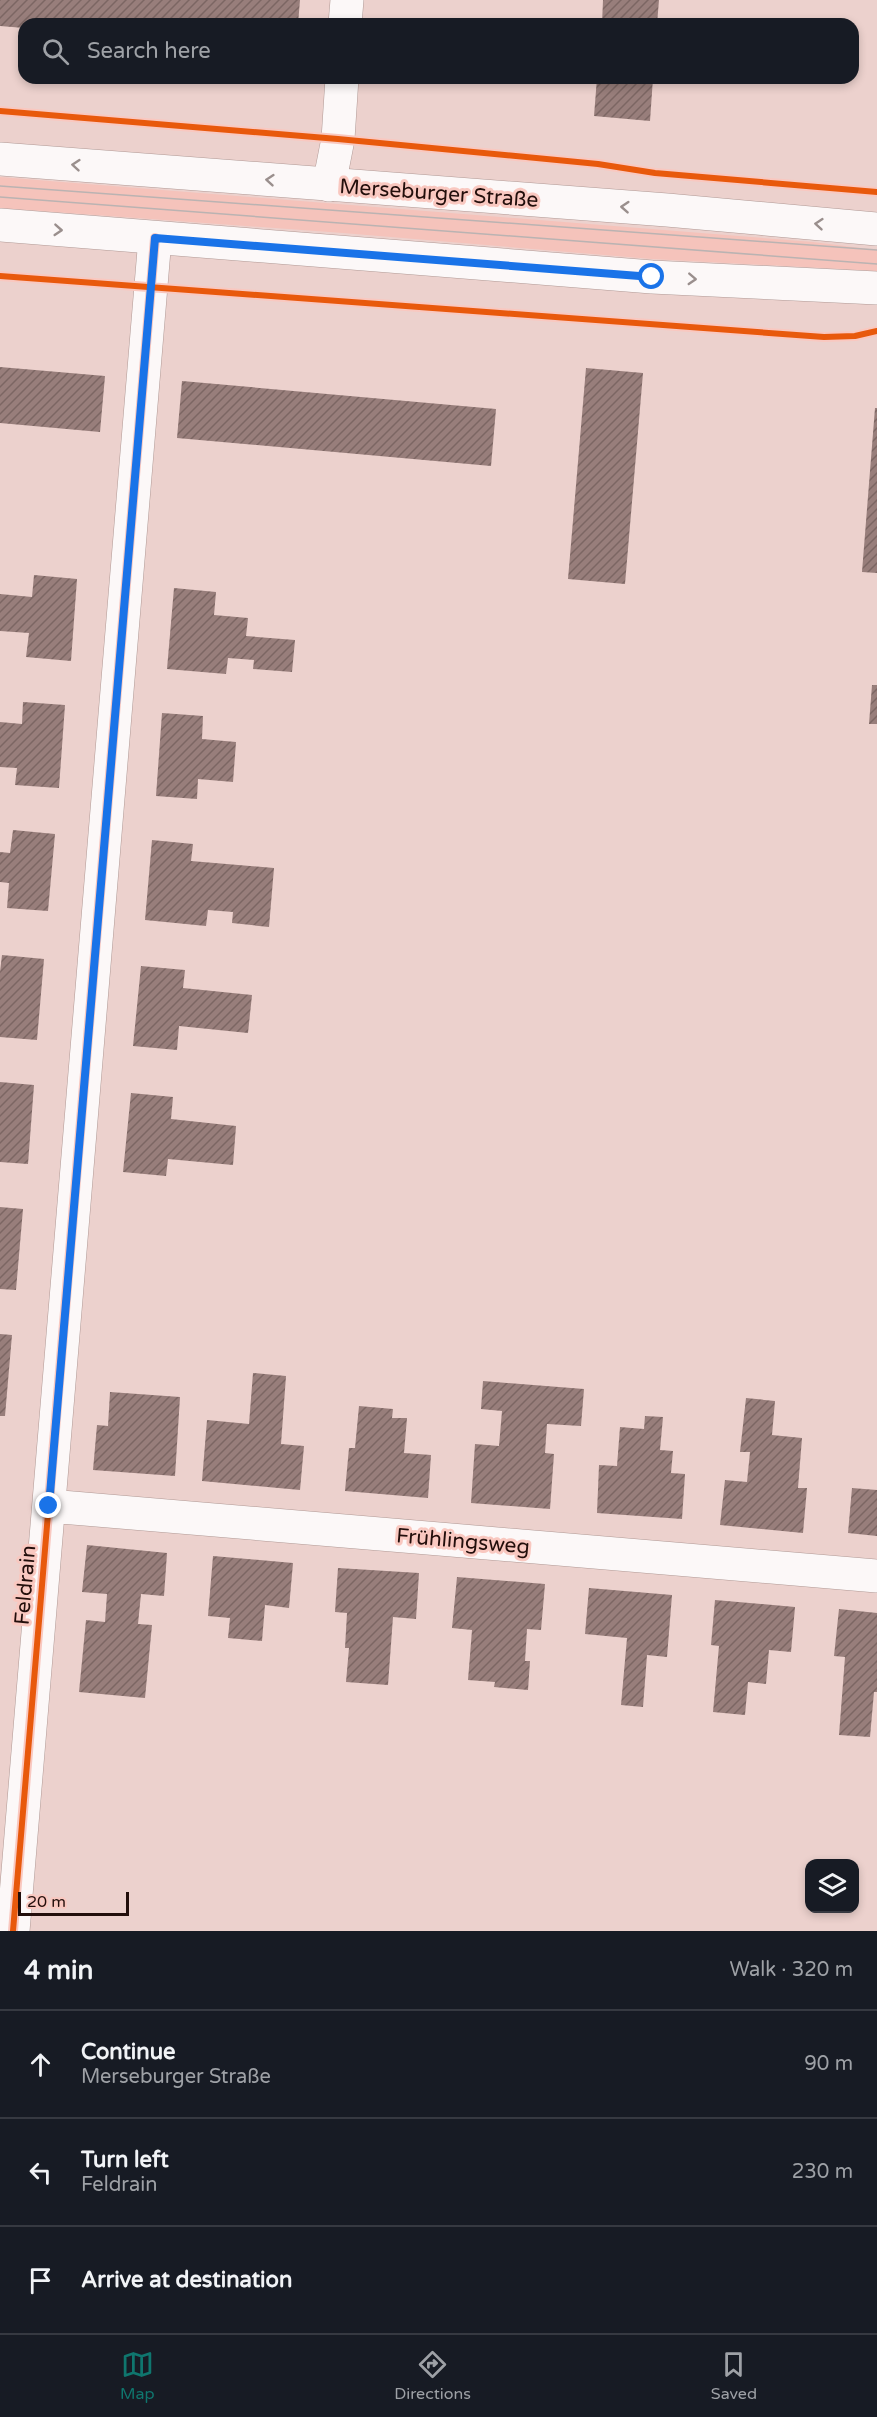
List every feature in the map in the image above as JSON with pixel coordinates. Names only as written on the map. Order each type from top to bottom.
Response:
[{"type":"street","points":[[346,18],[347,0]]},
{"type":"street","points":[[329,185],[338,139],[342,84]]},
{"type":"street","name":"Merseburger Straße","points":[[0,159],[667,210],[877,229]]},
{"type":"street","points":[[0,225],[652,277],[877,288]]},
{"type":"street","name":"Feldrain","points":[[13,1931],[155,238]]},
{"type":"street","name":"Frühlingsweg","points":[[49,1506],[877,1576]]},
{"type":"shaded area","points":[[0,177],[813,242],[877,250],[877,271],[652,259],[343,233],[0,208]]},
{"type":"building","points":[[0,0],[300,0],[298,18],[18,18],[18,28],[0,26]]},
{"type":"building","points":[[603,0],[659,0],[658,18],[602,18]]},
{"type":"building","points":[[597,84],[653,84],[650,121],[594,116]]},
{"type":"building","points":[[0,367],[105,376],[100,432],[0,423]]},
{"type":"building","points":[[586,368],[643,373],[625,584],[568,579]]},
{"type":"building","points":[[182,381],[496,409],[491,466],[177,438]]},
{"type":"building","points":[[875,408],[877,408],[877,573],[862,572]]},
{"type":"building","points":[[34,575],[77,579],[71,661],[26,657],[29,633],[0,631],[0,594],[32,597]]},
{"type":"building","points":[[174,588],[216,592],[214,615],[248,618],[246,636],[295,640],[292,672],[253,669],[254,660],[228,658],[226,674],[167,669]]},
{"type":"building","points":[[872,685],[877,685],[877,724],[869,724]]},
{"type":"building","points":[[23,702],[65,705],[59,788],[15,785],[17,768],[0,767],[0,722],[22,724]]},
{"type":"building","points":[[162,713],[203,716],[202,739],[236,742],[233,782],[198,779],[197,799],[156,796]]},
{"type":"building","points":[[13,830],[55,834],[48,911],[7,908],[9,883],[0,882],[0,852],[10,853]]},
{"type":"building","points":[[152,840],[193,844],[191,861],[274,868],[269,927],[232,923],[233,912],[208,910],[206,926],[145,920]]},
{"type":"building","points":[[2,955],[44,959],[37,1040],[0,1037]]},
{"type":"building","points":[[141,966],[185,970],[183,988],[252,995],[248,1033],[179,1026],[177,1050],[133,1046]]},
{"type":"building","points":[[0,1082],[34,1085],[28,1164],[0,1162]]},
{"type":"building","points":[[131,1093],[173,1097],[171,1119],[236,1126],[233,1165],[168,1159],[166,1176],[123,1172]]},
{"type":"building","points":[[0,1207],[23,1209],[16,1290],[0,1289]]},
{"type":"building","points":[[0,1334],[12,1335],[5,1416],[0,1416]]},
{"type":"building","points":[[253,1373],[286,1376],[281,1444],[304,1446],[300,1490],[202,1481],[207,1420],[249,1424]]},
{"type":"building","points":[[483,1381],[584,1389],[581,1426],[547,1424],[545,1453],[554,1454],[550,1509],[471,1503],[475,1444],[499,1446],[502,1411],[481,1409]]},
{"type":"building","points":[[110,1392],[180,1397],[175,1476],[93,1470],[97,1425],[108,1426]]},
{"type":"building","points":[[746,1398],[775,1401],[772,1435],[802,1438],[798,1488],[807,1488],[803,1533],[720,1525],[725,1480],[747,1482],[750,1452],[740,1452]]},
{"type":"building","points":[[359,1406],[393,1409],[392,1418],[407,1418],[404,1453],[431,1455],[428,1498],[345,1491],[349,1448],[355,1448]]},
{"type":"building","points":[[645,1416],[663,1417],[660,1450],[673,1451],[671,1473],[685,1474],[682,1519],[597,1513],[599,1465],[617,1466],[620,1427],[644,1429]]},
{"type":"building","points":[[852,1488],[877,1490],[877,1536],[848,1533]]},
{"type":"building","points":[[87,1545],[167,1553],[164,1596],[141,1594],[138,1624],[152,1625],[145,1698],[79,1692],[86,1620],[105,1622],[107,1594],[82,1592]]},
{"type":"building","points":[[213,1556],[293,1563],[289,1608],[265,1605],[262,1641],[228,1638],[230,1618],[208,1616]]},
{"type":"building","points":[[338,1568],[419,1573],[416,1619],[393,1617],[388,1685],[346,1682],[349,1648],[345,1648],[347,1613],[335,1612]]},
{"type":"building","points":[[457,1577],[545,1584],[541,1630],[527,1629],[525,1661],[530,1661],[528,1690],[494,1687],[495,1682],[468,1680],[472,1630],[452,1628]]},
{"type":"building","points":[[589,1588],[672,1595],[667,1657],[647,1655],[643,1707],[621,1705],[627,1638],[585,1634]]},
{"type":"building","points":[[715,1600],[795,1607],[791,1652],[769,1650],[766,1684],[748,1682],[745,1715],[713,1712],[719,1646],[711,1645]]},
{"type":"building","points":[[839,1609],[877,1613],[877,1692],[874,1692],[870,1737],[839,1735],[845,1657],[834,1656]]},
{"type":"tram line","points":[[0,186],[877,250]]},
{"type":"tram line","points":[[0,197],[877,264]]},
{"type":"cycle path","points":[[0,111],[338,139],[598,164],[655,173],[877,192]]},
{"type":"cycle path","points":[[13,1931],[155,238]]},
{"type":"cycle path","points":[[0,276],[824,337],[855,336],[877,331]]},
{"type":"route","points":[[49,1506],[155,238],[652,277]]}]
